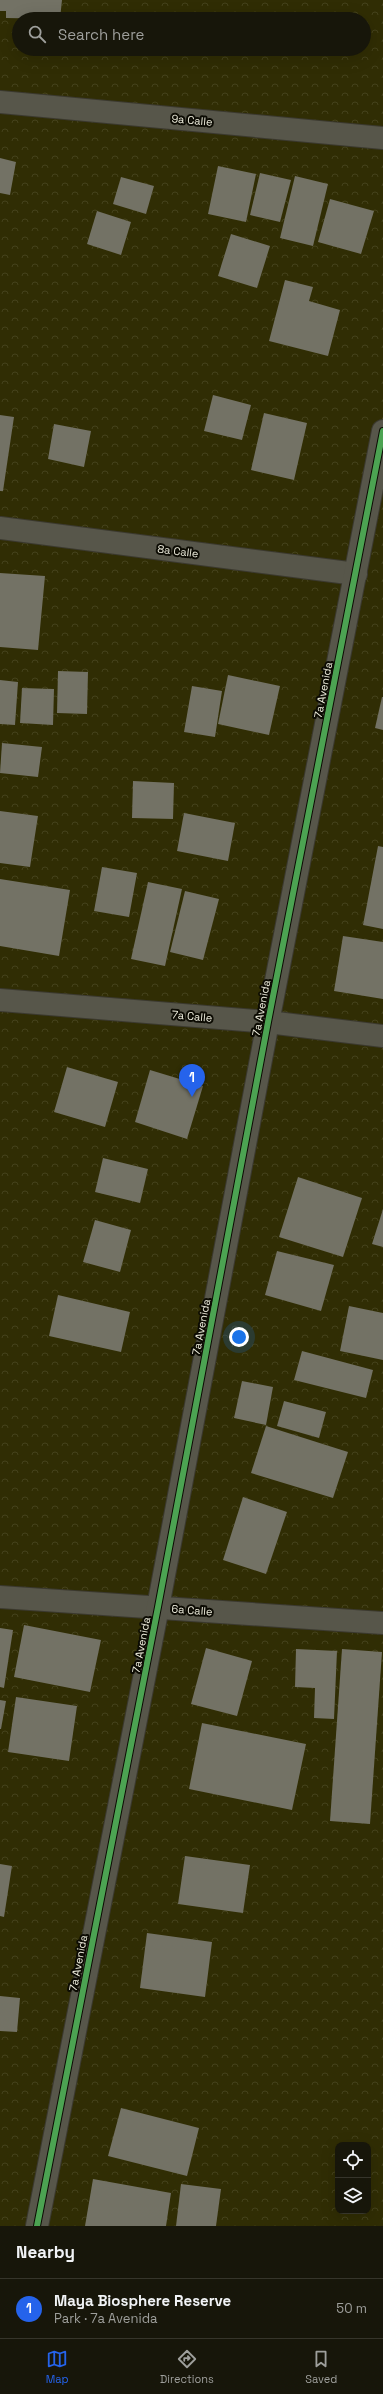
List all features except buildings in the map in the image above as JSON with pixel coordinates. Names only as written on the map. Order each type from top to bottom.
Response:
[{"type":"street","name":"9a Calle","points":[[0,102],[383,138]]},
{"type":"street","name":"7a Avenida","points":[[37,2226],[158,1607],[268,1022],[383,431]]},
{"type":"street","name":"8a Calle","points":[[0,528],[356,574]]},
{"type":"street","name":"7a Calle","points":[[0,1000],[268,1022],[383,1036]]},
{"type":"street","name":"6a Calle","points":[[0,1597],[383,1623]]},
{"type":"green space","points":[[0,0],[383,0],[383,2226],[0,2226]]},
{"type":"cycle path","points":[[37,2226],[158,1607],[268,1022],[383,431]]},
{"type":"place","name":"Maya Biosphere Reserve","points":[[192,1097]]}]
